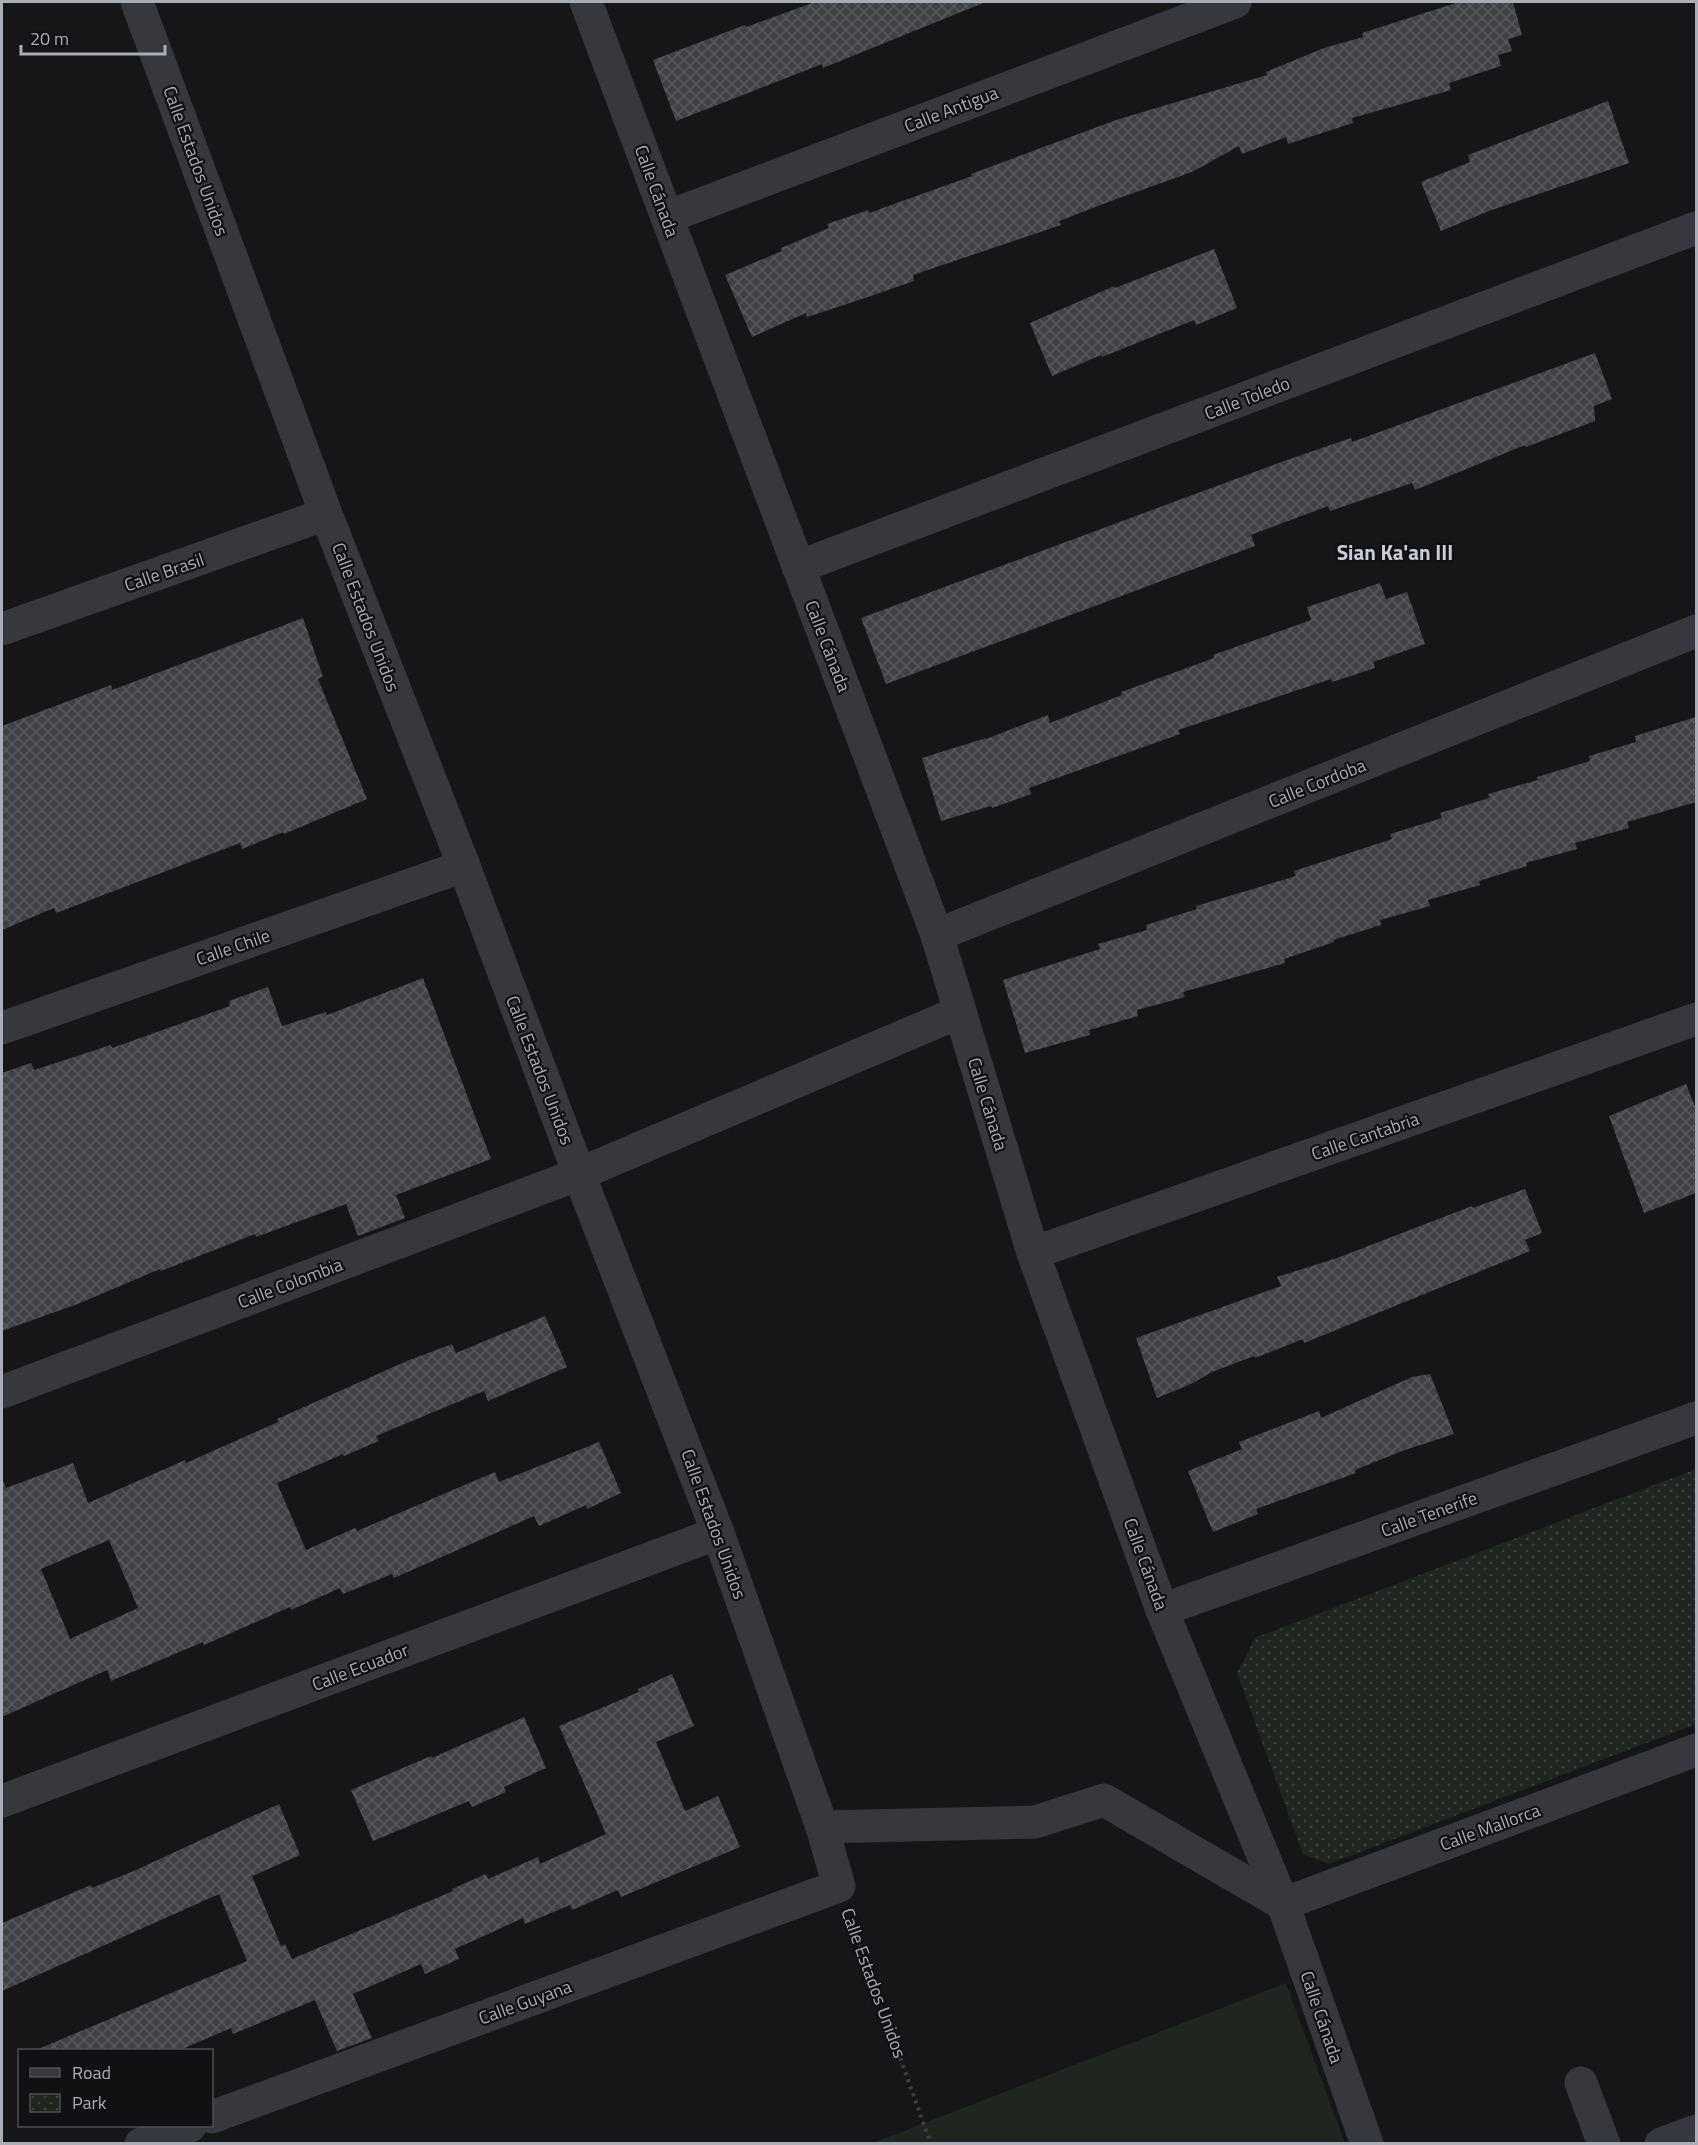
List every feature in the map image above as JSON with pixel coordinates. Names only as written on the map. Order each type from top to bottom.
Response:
[{"type":"street","name":"Calle Estados Unidos","points":[[137,2],[326,514],[464,866],[579,1174],[718,1533],[822,1827],[839,1886]]},
{"type":"street","name":"Calle Cánada","points":[[586,2],[937,935],[1034,1253],[1162,1610],[1283,1904],[1366,2141]]},
{"type":"street","name":"Calle Antigua","points":[[667,217],[1235,2]]},
{"type":"street","name":"Calle Toledo","points":[[798,567],[1696,228]]},
{"type":"street","name":"Calle Brasil","points":[[2,629],[326,514]]},
{"type":"street","name":"Calle Cordoba","points":[[937,935],[1696,631]]},
{"type":"street","name":"Calle Chile","points":[[2,1028],[464,866]]},
{"type":"street","name":"Calle Colombia","points":[[2,1392],[579,1174],[960,1012]]},
{"type":"street","name":"Calle Cantabria","points":[[1034,1253],[1696,1019]]},
{"type":"street","name":"Calle Tenerife","points":[[1162,1610],[1696,1418]]},
{"type":"street","name":"Calle Ecuador","points":[[2,1801],[718,1533]]},
{"type":"street","name":"Calle Mallorca","points":[[1283,1904],[1696,1750]]},
{"type":"street","points":[[822,1827],[1035,1822],[1104,1800],[1283,1904]]},
{"type":"street","name":"Calle Guyana","points":[[213,2118],[839,1886]]},
{"type":"street","points":[[1581,2083],[1604,2144]]},
{"type":"street","points":[[141,2144],[187,2127]]},
{"type":"street","points":[[1661,2144],[1696,2131]]},
{"type":"path","name":"Calle Estados Unidos","points":[[839,1886],[931,2144]]},
{"type":"green space","points":[[1696,1469],[1696,1724],[1329,1864],[1303,1854],[1237,1673],[1255,1638]]},
{"type":"green space","points":[[1286,1983],[1345,2143],[873,2143]]},
{"type":"building","points":[[815,2],[983,3],[823,68],[822,64],[676,121],[653,60],[745,25],[746,27]]},
{"type":"building","points":[[1459,2],[1513,2],[1522,35],[1508,39],[1512,51],[1498,55],[1501,66],[1449,83],[1451,90],[1352,118],[1353,123],[1288,144],[1286,137],[1242,154],[1239,146],[1192,172],[1059,221],[1061,225],[913,275],[914,281],[862,299],[807,317],[806,313],[752,337],[725,275],[829,228],[827,224],[868,210],[869,213],[972,176],[971,174],[1116,120],[1267,75],[1266,72],[1324,48],[1363,37],[1362,33]]},
{"type":"building","points":[[1608,101],[1629,163],[1489,211],[1441,231],[1421,182],[1470,162],[1468,155]]},
{"type":"building","points":[[1214,249],[1237,308],[1196,325],[1194,320],[1052,376],[1030,323],[1114,286],[1115,288]]},
{"type":"building","points":[[1595,353],[1612,399],[1594,406],[1595,421],[1526,447],[1525,445],[1415,490],[1412,483],[1330,511],[1328,506],[1251,535],[1255,546],[886,684],[861,618],[1284,461],[1351,438],[1352,442]]},
{"type":"building","points":[[1380,583],[1386,599],[1407,592],[1425,644],[1373,662],[1375,668],[1332,682],[1331,679],[1178,730],[1180,734],[1029,788],[1031,794],[992,808],[991,806],[941,821],[922,758],[986,739],[1048,715],[1050,723],[1122,695],[1121,692],[1214,658],[1213,655],[1311,620],[1307,607]]},
{"type":"building","points":[[303,618],[323,677],[318,679],[367,799],[284,834],[283,832],[242,849],[240,843],[56,913],[54,908],[2,930],[2,726],[111,685],[112,690]]},
{"type":"building","points":[[1696,717],[1696,802],[1627,822],[1629,828],[1575,843],[1577,849],[1526,863],[1527,866],[1479,881],[1480,885],[1428,900],[1430,906],[1380,920],[1381,925],[1284,959],[1285,963],[1183,992],[1185,997],[1137,1010],[1138,1016],[1089,1030],[1090,1035],[1025,1053],[1003,980],[1100,949],[1098,944],[1147,930],[1146,925],[1197,909],[1196,906],[1296,876],[1294,871],[1392,839],[1390,834],[1442,818],[1440,813],[1489,798],[1488,794],[1538,780],[1537,777],[1590,761],[1589,756],[1636,742],[1635,736]]},
{"type":"building","points":[[423,978],[491,1159],[396,1195],[405,1218],[358,1236],[346,1204],[256,1237],[255,1234],[161,1271],[160,1269],[80,1303],[2,1331],[2,1073],[31,1063],[34,1070],[111,1045],[112,1048],[230,1006],[229,1001],[268,987],[282,1026],[326,1012],[327,1015]]},
{"type":"building","points":[[1686,1084],[1696,1109],[1696,1193],[1644,1213],[1609,1116]]},
{"type":"building","points":[[1525,1189],[1542,1233],[1525,1240],[1530,1251],[1304,1343],[1303,1339],[1212,1372],[1193,1383],[1157,1398],[1136,1338],[1281,1286],[1277,1277],[1337,1258],[1472,1206],[1473,1208]]},
{"type":"building","points":[[545,1316],[567,1367],[488,1401],[484,1391],[376,1436],[379,1441],[277,1483],[306,1550],[355,1528],[357,1531],[495,1472],[499,1482],[599,1442],[621,1493],[587,1509],[586,1505],[539,1526],[534,1516],[394,1578],[392,1574],[343,1594],[340,1588],[291,1610],[290,1607],[204,1645],[203,1642],[111,1681],[107,1670],[2,1717],[2,1478],[6,1488],[73,1463],[88,1503],[185,1460],[186,1463],[278,1422],[277,1419],[407,1361],[452,1344],[456,1353]],"holes":[[[109,1540],[138,1608],[70,1639],[41,1569]]]},
{"type":"building","points":[[1430,1374],[1454,1434],[1402,1451],[1355,1470],[1356,1473],[1256,1509],[1258,1514],[1213,1532],[1188,1471],[1242,1449],[1239,1442],[1319,1411],[1321,1418],[1412,1377]]},
{"type":"building","points":[[672,1674],[694,1726],[656,1742],[685,1811],[718,1796],[740,1847],[621,1897],[618,1890],[572,1910],[570,1905],[525,1924],[523,1918],[455,1949],[459,1959],[425,1974],[421,1964],[353,1994],[372,2038],[337,2051],[315,2000],[233,2034],[231,2028],[182,2049],[38,2049],[247,1961],[219,1894],[2,1991],[2,1923],[91,1885],[92,1888],[136,1870],[279,1804],[300,1855],[252,1876],[281,1946],[285,1944],[292,1959],[453,1891],[452,1889],[486,1874],[488,1879],[538,1857],[540,1864],[606,1834],[559,1726],[639,1692],[638,1689]]},
{"type":"building","points":[[524,1717],[546,1768],[504,1787],[506,1792],[472,1807],[469,1801],[373,1841],[351,1790],[431,1756],[432,1758]]},
{"type":"district","name":"Sian Ka'an III","points":[[1395,552]]}]
